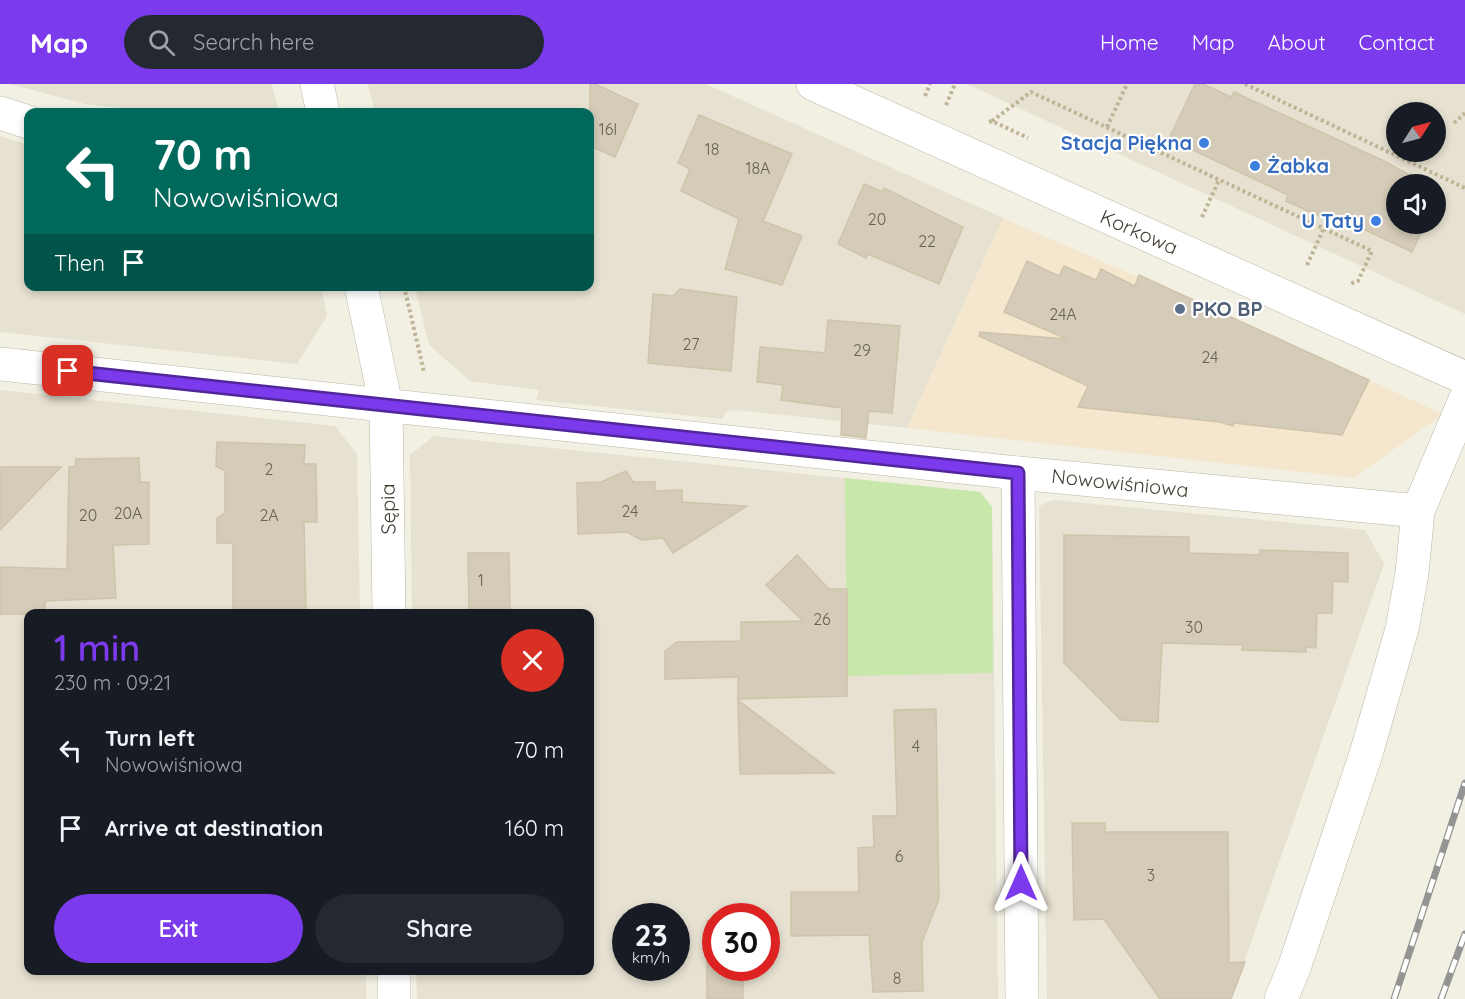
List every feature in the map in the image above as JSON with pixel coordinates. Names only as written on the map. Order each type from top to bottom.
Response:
[{"type":"street","points":[[317,84],[322,108]]},
{"type":"street","name":"Korkowa","points":[[813,84],[1465,378]]},
{"type":"street","points":[[0,113],[24,121]]},
{"type":"street","name":"Sępia","points":[[362,291],[387,405],[389,609]]},
{"type":"street","name":"Nowowiśniowa","points":[[0,364],[1018,473],[1418,511]]},
{"type":"street","points":[[1281,999],[1294,968],[1366,754],[1402,629],[1412,573],[1418,511],[1465,400]]},
{"type":"street","points":[[1018,473],[1022,999]]},
{"type":"street","points":[[394,975],[394,999]]},
{"type":"path","points":[[942,114],[955,84]]},
{"type":"path","points":[[1107,127],[1127,84]]},
{"type":"path","points":[[1245,84],[1465,188]]},
{"type":"path","points":[[992,121],[1031,92],[1372,251],[1358,281],[1349,284]]},
{"type":"path","points":[[1454,123],[1465,114]]},
{"type":"path","points":[[1202,217],[1219,180]]},
{"type":"path","points":[[1307,265],[1324,228]]},
{"type":"shaded area","points":[[10,84],[272,84],[278,108],[120,108],[85,104]]},
{"type":"shaded area","points":[[368,84],[706,84],[1003,218],[907,428],[736,410],[727,411],[722,419],[536,400],[539,390],[470,381],[429,345],[416,291],[594,291],[594,108],[374,108]]},
{"type":"shaded area","points":[[967,84],[1465,84],[1465,314]]},
{"type":"shaded area","points":[[0,136],[24,144],[24,291],[322,291],[327,316],[297,364],[0,332]]},
{"type":"shaded area","points":[[1003,218],[1138,277],[1139,275],[1144,277],[1443,414],[1354,478],[907,428]]},
{"type":"shaded area","points":[[0,390],[335,426],[357,454],[360,609],[24,609],[24,975],[366,975],[366,999],[0,999]]},
{"type":"shaded area","points":[[434,436],[980,492],[992,507],[998,999],[417,999],[416,975],[594,975],[594,609],[412,609],[410,455]]},
{"type":"shaded area","points":[[1053,500],[1365,530],[1384,564],[1231,999],[1047,999],[1039,506]]},
{"type":"green space","points":[[845,478],[980,492],[992,507],[993,673],[847,676]]},
{"type":"building","points":[[590,84],[595,84],[638,104],[615,157],[594,148],[594,108],[590,108]]},
{"type":"building","points":[[1195,84],[1203,84],[1231,97],[1234,92],[1408,174],[1386,174],[1386,234],[1420,234],[1412,252],[1327,212],[1324,218],[1286,201],[1288,195],[1169,139]]},
{"type":"building","points":[[699,115],[792,154],[763,221],[802,236],[782,285],[725,269],[739,219],[681,191],[690,169],[678,163]]},
{"type":"building","points":[[864,184],[883,192],[884,188],[963,227],[939,284],[868,254],[866,258],[838,244]]},
{"type":"building","points":[[1027,261],[1059,276],[1064,266],[1096,280],[1101,269],[1135,286],[1139,275],[1369,380],[1342,435],[1234,423],[1233,426],[1220,422],[1078,407],[1088,386],[979,336],[980,332],[1067,339],[1004,312]]},
{"type":"building","points":[[680,289],[737,297],[731,371],[648,363],[653,294],[673,296]]},
{"type":"building","points":[[828,320],[900,326],[892,413],[869,411],[866,438],[841,435],[842,408],[781,400],[783,385],[757,382],[760,347],[825,353]]},
{"type":"building","points":[[217,442],[305,445],[304,464],[316,464],[317,522],[304,522],[306,609],[233,609],[233,543],[217,543],[217,518],[225,513],[225,471],[216,466]]},
{"type":"building","points":[[139,458],[140,482],[149,482],[149,544],[113,545],[116,598],[45,601],[45,609],[24,609],[24,614],[0,614],[0,567],[67,569],[69,467],[75,467],[76,459]]},
{"type":"building","points":[[0,467],[61,467],[0,530]]},
{"type":"building","points":[[626,471],[633,482],[655,482],[655,491],[682,490],[682,502],[747,506],[673,553],[663,538],[641,540],[627,532],[578,534],[577,483],[601,482]]},
{"type":"building","points":[[1064,535],[1189,537],[1189,553],[1260,555],[1260,550],[1348,553],[1348,582],[1333,581],[1332,613],[1317,613],[1316,648],[1306,647],[1306,652],[1242,650],[1243,645],[1162,643],[1158,722],[1121,720],[1064,663]]},
{"type":"building","points":[[468,553],[509,553],[510,609],[469,609]]},
{"type":"building","points":[[797,555],[829,589],[847,589],[847,696],[738,699],[738,677],[665,679],[665,651],[677,642],[741,641],[741,622],[803,621],[766,585]]},
{"type":"building","points":[[738,700],[834,773],[740,774]]},
{"type":"building","points":[[936,709],[939,899],[922,942],[923,991],[873,992],[869,935],[791,936],[791,892],[859,892],[858,848],[874,847],[873,816],[897,816],[894,710]]},
{"type":"building","points":[[1072,823],[1105,823],[1105,832],[1228,832],[1229,963],[1245,962],[1231,999],[1160,999],[1104,919],[1074,920]]},
{"type":"building","points":[[707,981],[743,981],[743,999],[707,999]]},
{"type":"railway","points":[[1394,999],[1465,783]]},
{"type":"railway","points":[[1441,999],[1465,934]]},
{"type":"place","name":"Stacja Piękna","points":[[1204,143]]},
{"type":"place","name":"Żabka","points":[[1255,166]]},
{"type":"place","name":"U Taty","points":[[1376,221]]},
{"type":"place","name":"PKO BP","points":[[1180,309]]},
{"type":"route","points":[[68,371],[1018,473],[1021,883]]}]
